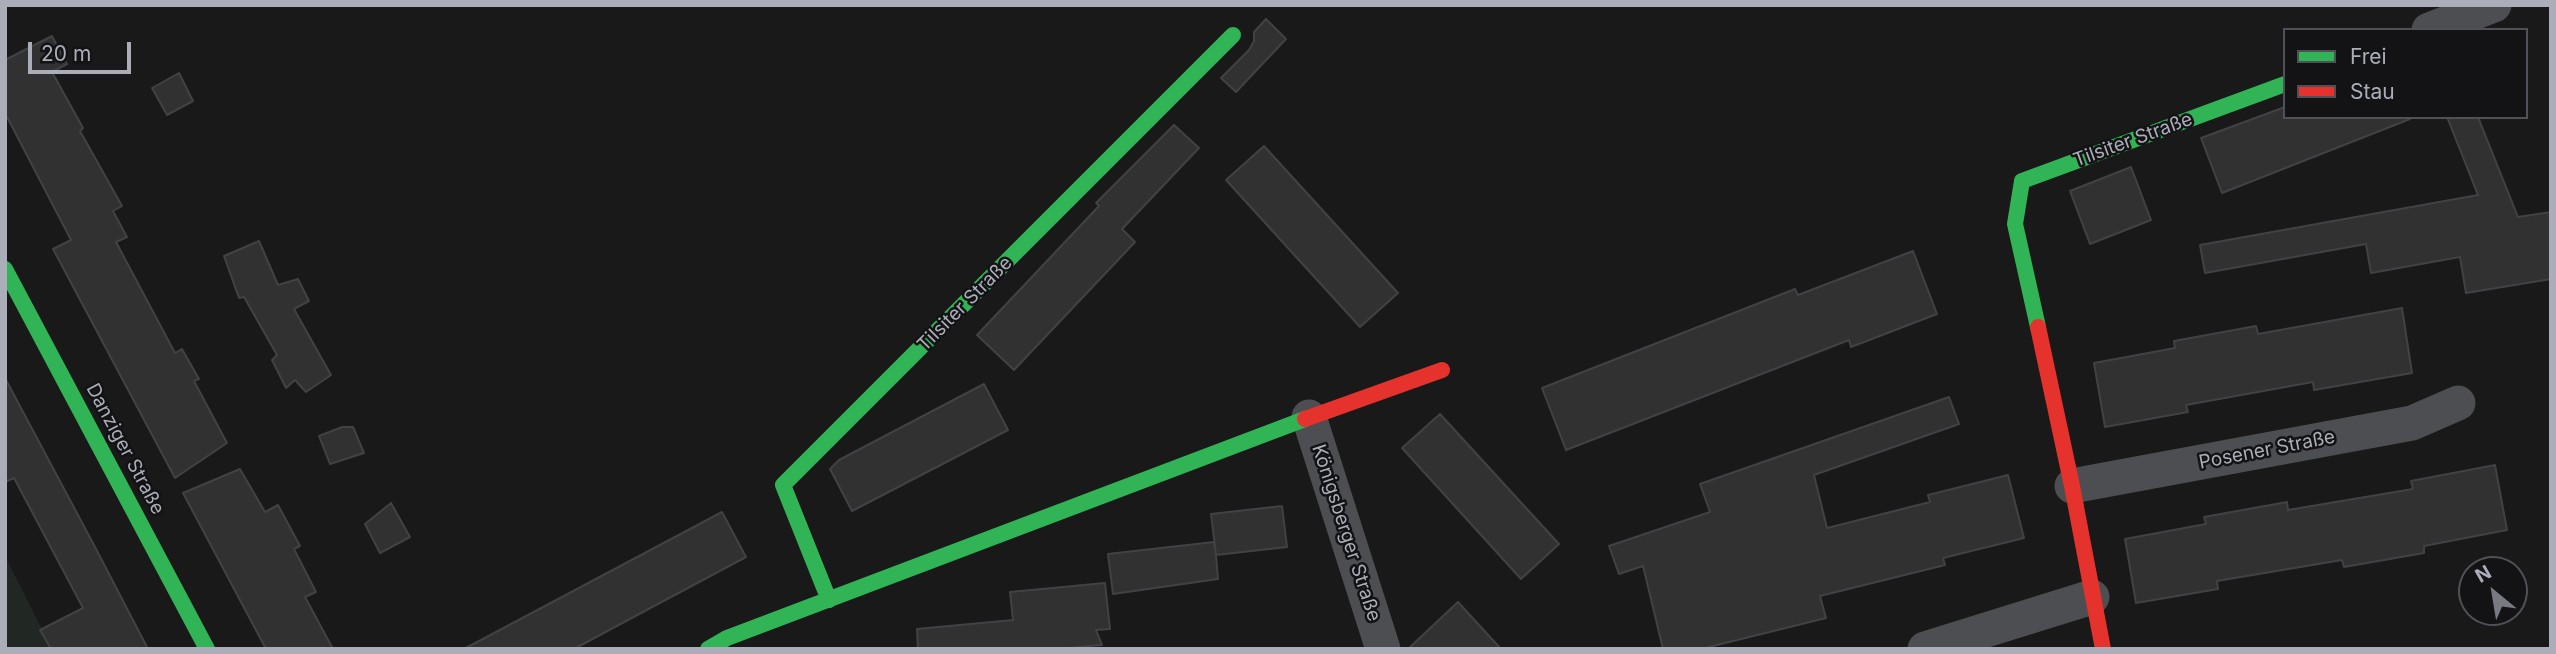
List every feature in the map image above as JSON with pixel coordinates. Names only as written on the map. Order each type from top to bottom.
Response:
[{"type":"street","points":[[2434,28],[2494,5]]},
{"type":"street","name":"Tilsiter Straße","points":[[829,600],[783,485],[1233,35]]},
{"type":"street","name":"Tilsiter Straße","points":[[2072,486],[2015,224],[2022,181],[2283,84]]},
{"type":"street","name":"Danziger Straße","points":[[5,269],[207,649]]},
{"type":"street","points":[[723,645],[829,600],[1309,417],[1442,370]]},
{"type":"street","name":"Posener Straße","points":[[2072,486],[2412,423],[2458,403]]},
{"type":"street","name":"Königsberger Straße","points":[[1309,417],[1383,649]]},
{"type":"street","points":[[2072,486],[2103,649]]},
{"type":"street","points":[[1925,649],[2092,597]]},
{"type":"shaded area","points":[[5,556],[52,649],[5,649]]},
{"type":"building","points":[[1266,19],[1286,39],[1236,92],[1221,78],[1249,50],[1254,41],[1254,32]]},
{"type":"building","points":[[52,36],[67,64],[52,72],[83,128],[80,131],[122,206],[113,211],[127,237],[116,242],[175,353],[182,349],[199,379],[194,381],[227,443],[175,478],[53,249],[71,240],[5,113],[5,60]]},
{"type":"building","points":[[179,73],[193,101],[167,115],[152,88]]},
{"type":"building","points":[[2283,108],[2283,119],[2410,119],[2222,193],[2201,138]]},
{"type":"building","points":[[2448,119],[2479,119],[2518,217],[2551,212],[2551,279],[2466,293],[2460,257],[2371,273],[2366,244],[2205,273],[2200,245],[2478,195]]},
{"type":"building","points":[[1174,125],[1199,148],[1122,229],[1135,242],[1014,370],[977,335],[1099,206],[1096,203]]},
{"type":"building","points":[[1264,146],[1398,293],[1360,327],[1226,180]]},
{"type":"building","points":[[2131,167],[2151,220],[2090,244],[2070,191]]},
{"type":"building","points":[[259,241],[278,285],[298,279],[309,301],[294,309],[331,375],[306,392],[295,380],[286,388],[272,360],[277,355],[244,297],[239,298],[224,256]]},
{"type":"building","points":[[1913,251],[1937,314],[1851,347],[1849,340],[1566,450],[1542,388],[1795,289],[1798,295]]},
{"type":"building","points":[[2402,308],[2412,373],[2314,390],[2313,382],[2186,405],[2188,412],[2105,427],[2094,363],[2175,348],[2174,341],[2256,326],[2258,334]]},
{"type":"building","points":[[5,378],[148,649],[51,649],[40,630],[83,608],[14,478],[5,482]]},
{"type":"building","points":[[984,384],[1008,430],[852,511],[830,469],[839,460]]},
{"type":"building","points":[[1949,397],[1959,424],[1814,475],[1827,528],[1930,502],[1928,495],[2008,475],[2024,538],[1943,558],[1945,565],[1820,596],[1826,618],[1701,649],[1663,649],[1643,566],[1619,574],[1609,546],[1710,512],[1700,484]]},
{"type":"building","points":[[1440,414],[1559,544],[1521,579],[1402,448]]},
{"type":"building","points":[[342,427],[353,427],[364,453],[330,464],[319,436]]},
{"type":"building","points":[[2495,465],[2507,530],[2424,546],[2424,553],[2344,567],[2342,560],[2217,581],[2218,589],[2136,603],[2125,539],[2206,524],[2204,517],[2287,502],[2288,510],[2413,489],[2411,481]]},
{"type":"building","points":[[240,469],[265,512],[278,505],[300,546],[294,549],[316,592],[305,597],[333,649],[266,649],[183,493]]},
{"type":"building","points":[[391,503],[410,537],[380,553],[365,524]]},
{"type":"building","points":[[1282,506],[1287,547],[1216,555],[1211,514]]},
{"type":"building","points":[[722,512],[746,557],[574,649],[464,649]]},
{"type":"building","points":[[1214,542],[1218,579],[1113,594],[1108,554]]},
{"type":"building","points":[[1105,583],[1110,629],[1096,630],[1102,645],[1056,649],[918,649],[917,629],[1013,620],[1010,592]]},
{"type":"building","points":[[1458,602],[1501,649],[1408,649]]},
{"type":"traffic: fast","points":[[829,600],[783,485],[1233,35]]},
{"type":"traffic: fast","points":[[2038,327],[2015,224],[2022,181],[2283,85]]},
{"type":"traffic: fast","points":[[5,269],[207,649]]},
{"type":"traffic: fast","points":[[708,649],[727,638],[1305,419]]},
{"type":"traffic: jam","points":[[2038,327],[2103,649]]},
{"type":"traffic: jam","points":[[1305,419],[1442,370]]}]
